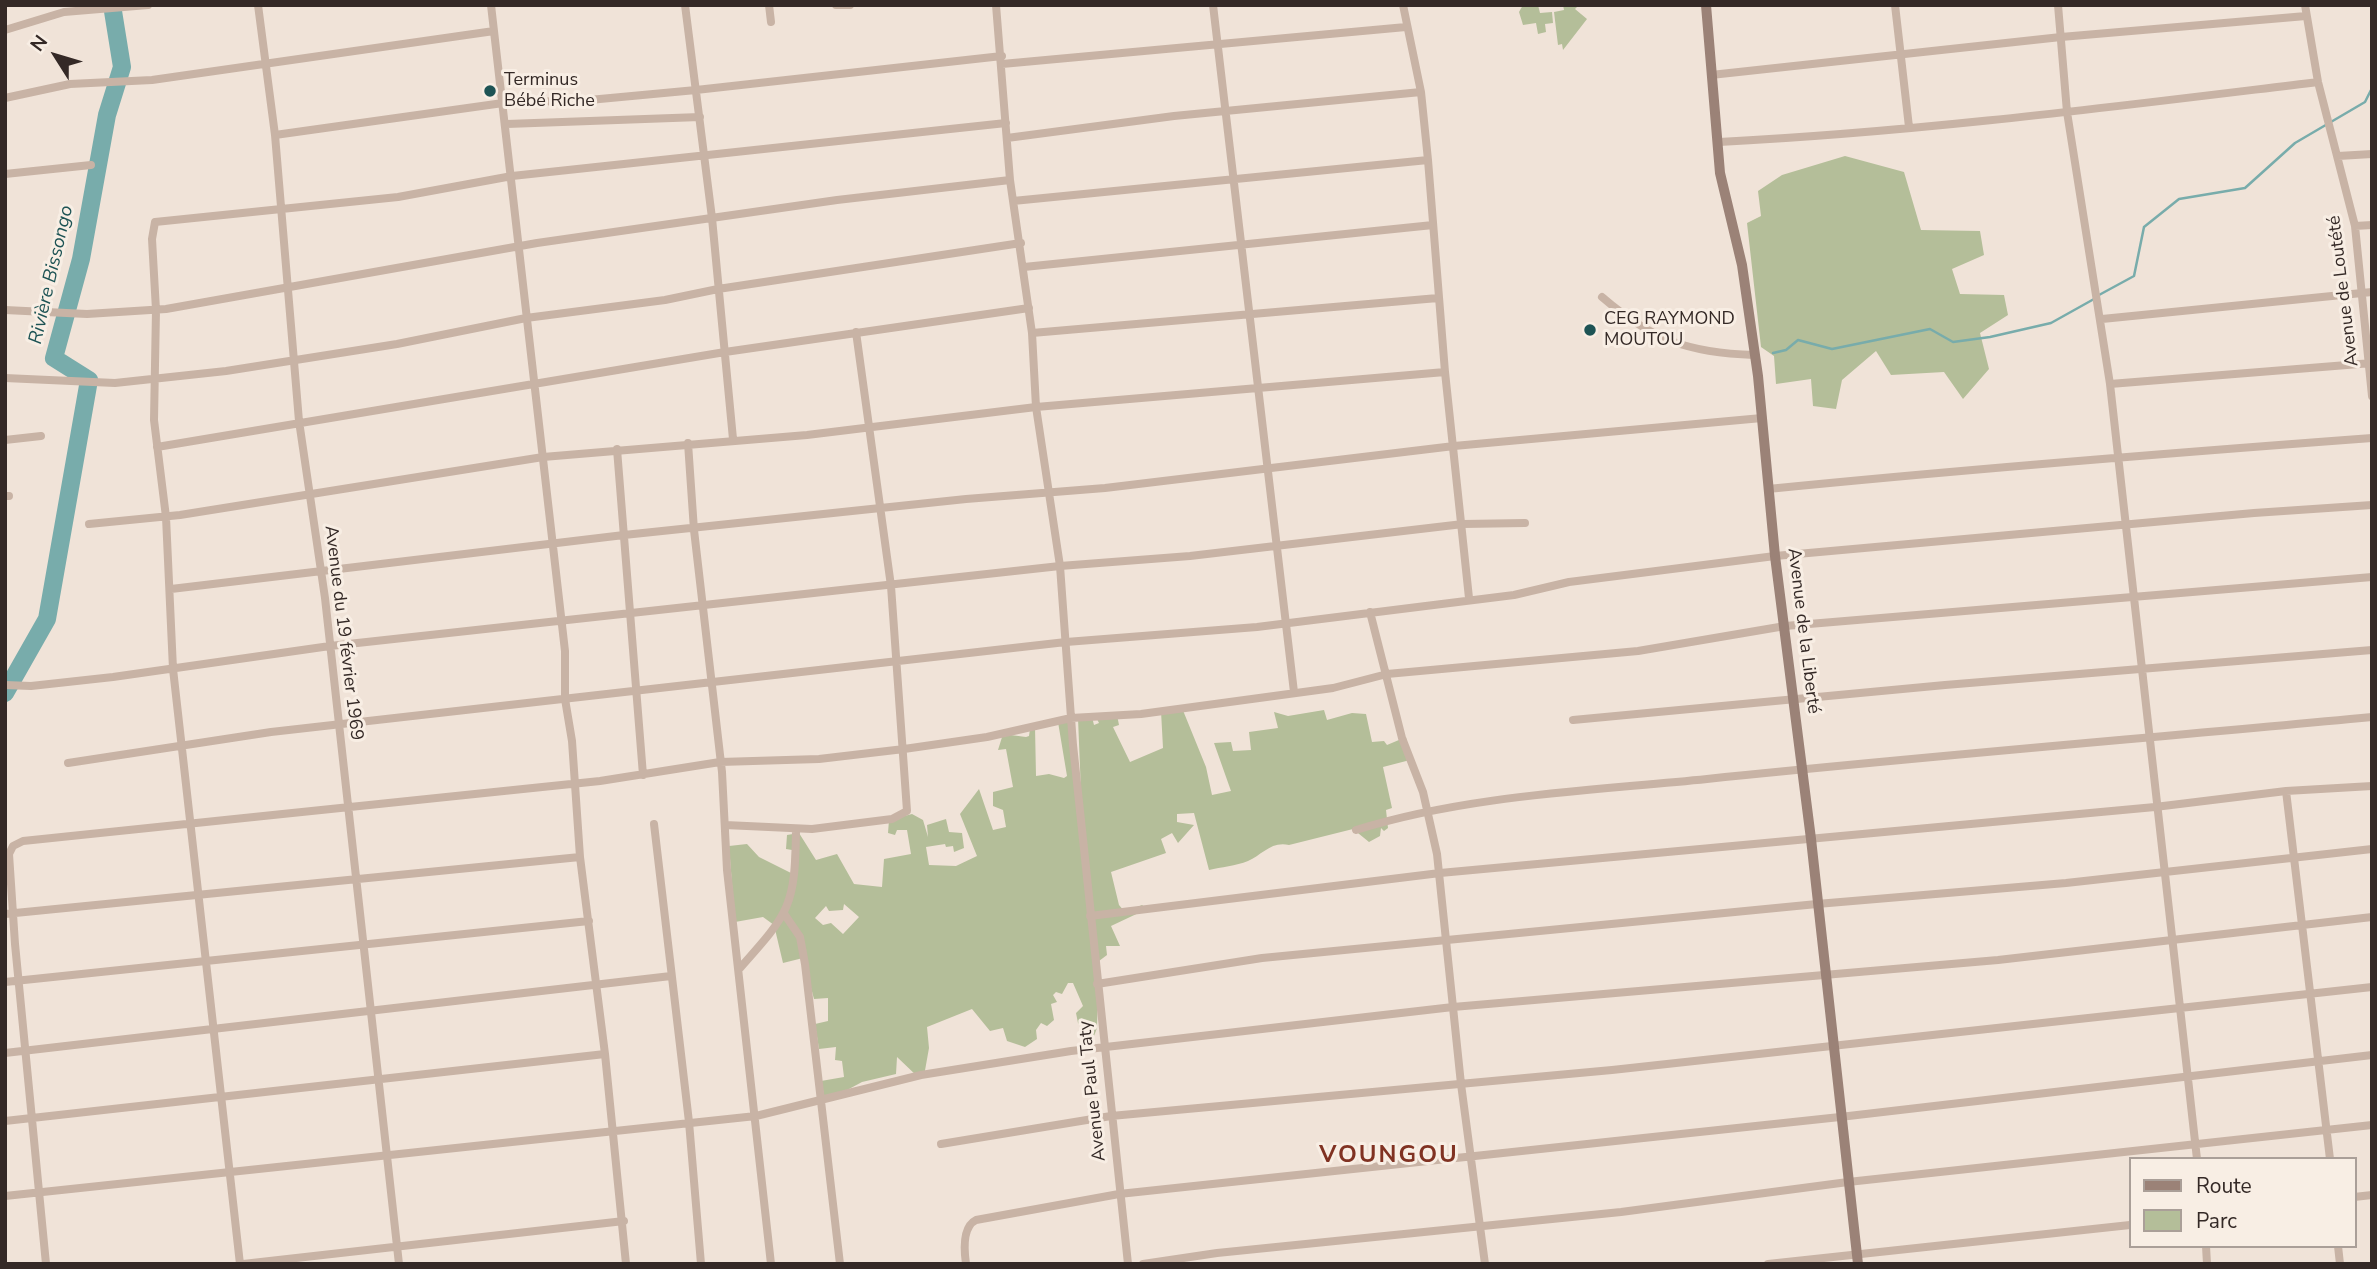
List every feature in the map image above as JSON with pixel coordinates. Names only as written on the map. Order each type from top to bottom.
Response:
[{"type":"street","points":[[5,30],[64,12],[148,5]]},
{"type":"street","name":"Avenue du 19 février 1969","points":[[258,5],[275,135],[299,421],[322,569],[399,1264]]},
{"type":"street","points":[[491,5],[507,124],[518,248],[561,620],[565,699],[572,741],[580,857],[606,1054],[626,1264]]},
{"type":"street","points":[[685,5],[712,218],[733,439]]},
{"type":"street","points":[[769,5],[772,22]]},
{"type":"street","points":[[835,5],[849,5]]},
{"type":"street","name":"Avenue Paul Taty","points":[[996,5],[1010,180],[1032,333],[1036,407],[1060,566],[1090,916],[1128,1264]]},
{"type":"street","points":[[1213,5],[1294,692]]},
{"type":"street","points":[[1403,5],[1420,92],[1428,160],[1438,298],[1469,598]]},
{"type":"street","name":"Avenue de la Liberté","points":[[1706,5],[1723,198],[1742,265],[1755,355],[1775,556],[1811,839],[1857,1259]]},
{"type":"street","points":[[1895,5],[1909,127]]},
{"type":"street","points":[[2058,5],[2067,112],[2102,319],[2110,384],[2155,807],[2197,1157]]},
{"type":"street","name":"Avenue de Loutété","points":[[2305,5],[2318,82],[2355,226],[2372,396]]},
{"type":"street","points":[[1711,75],[1903,57],[2061,37],[2306,16]]},
{"type":"street","points":[[275,135],[503,103],[589,100],[1002,60],[1219,45],[1406,27]]},
{"type":"street","points":[[5,98],[70,84],[152,80],[494,32]]},
{"type":"street","points":[[1718,142],[1817,137],[2067,112],[2318,82]]},
{"type":"street","points":[[1007,138],[1174,116],[1420,92]]},
{"type":"street","points":[[507,124],[700,117]]},
{"type":"street","points":[[624,1222],[242,1264],[229,1172],[173,669],[166,517],[154,420],[156,310],[152,253],[155,222],[398,197],[512,176],[1006,123]]},
{"type":"street","points":[[2338,156],[2372,154]]},
{"type":"street","points":[[1013,201],[1428,160]]},
{"type":"street","points":[[5,174],[92,165]]},
{"type":"street","points":[[5,310],[87,314],[156,310],[712,218],[1010,180]]},
{"type":"street","points":[[1024,267],[1433,225]]},
{"type":"street","points":[[2355,226],[2372,225]]},
{"type":"street","points":[[5,378],[115,383],[156,380],[526,318],[665,300],[718,289],[1021,243]]},
{"type":"street","points":[[2102,319],[2372,292]]},
{"type":"street","points":[[1602,297],[1632,323],[1670,342],[1705,352],[1755,355]]},
{"type":"street","points":[[1032,333],[1438,298]]},
{"type":"street","points":[[157,447],[299,421],[725,352],[1029,308]]},
{"type":"street","points":[[725,825],[796,830],[905,815],[908,806],[899,661],[891,586],[856,332]]},
{"type":"street","points":[[2110,384],[2370,364]]},
{"type":"street","points":[[89,524],[166,517],[543,457],[870,427],[1036,407],[1445,372]]},
{"type":"street","points":[[171,589],[322,569],[624,535],[694,530],[880,507],[1050,492],[1454,446],[1762,418]]},
{"type":"street","points":[[5,440],[41,436]]},
{"type":"street","points":[[1768,489],[2036,467],[2118,456],[2372,438]]},
{"type":"street","points":[[688,443],[694,530],[771,1264]]},
{"type":"street","points":[[617,449],[632,612],[642,775]]},
{"type":"street","points":[[68,763],[180,744],[339,724],[1066,642],[1284,624],[1469,598],[1514,595],[1569,582],[1775,556],[2372,505]]},
{"type":"street","points":[[5,685],[31,686],[330,646],[1060,566],[1276,546],[1463,524],[1525,523]]},
{"type":"street","points":[[46,1264],[20,980],[9,914],[9,854],[13,846],[23,841],[642,775],[720,762],[819,759],[904,749],[987,737],[1071,718],[1141,714],[1333,688],[1387,674],[1637,651],[1785,626],[1899,619],[2372,577]]},
{"type":"street","points":[[1370,612],[1402,738],[1427,810],[1440,873],[1461,1084],[1485,1264]]},
{"type":"street","points":[[1573,720],[2372,650]]},
{"type":"street","points":[[1356,830],[1427,810],[2003,749],[2148,739],[2372,717]]},
{"type":"street","points":[[1090,916],[1440,873],[2155,807],[2286,791],[2372,786]]},
{"type":"street","points":[[2286,791],[2330,1157]]},
{"type":"street","points":[[654,824],[689,1122],[701,1264]]},
{"type":"street","points":[[740,968],[785,915],[796,875],[796,830]]},
{"type":"street","points":[[1097,984],[1262,958],[2164,872],[2372,849]]},
{"type":"street","points":[[9,914],[198,897],[357,877],[580,857]]},
{"type":"street","points":[[785,915],[800,937],[823,1101],[840,1264]]},
{"type":"street","points":[[5,1196],[388,1157],[612,1129],[756,1116],[921,1075],[1047,1055],[1453,1007],[1825,975],[2172,941],[2372,917]]},
{"type":"street","points":[[5,982],[589,921]]},
{"type":"street","points":[[5,1053],[214,1031],[671,976]]},
{"type":"street","points":[[941,1144],[1111,1116],[1834,1047],[2372,987]]},
{"type":"street","points":[[5,1121],[606,1054]]},
{"type":"street","points":[[966,1264],[964,1250],[968,1227],[976,1220],[1119,1194],[1840,1117],[2372,1055]]},
{"type":"street","points":[[1143,1264],[1480,1225],[1621,1212],[1848,1182],[2372,1125]]},
{"type":"street","points":[[1768,1264],[1857,1259],[2128,1225]]},
{"type":"green space","points":[[1523,5],[1538,5],[1540,13],[1552,12],[1553,23],[1545,24],[1546,32],[1538,34],[1536,23],[1523,25],[1519,12]]},
{"type":"green space","points":[[1563,5],[1579,5],[1575,9],[1587,19],[1563,50],[1562,44],[1558,45],[1554,12],[1564,10]]},
{"type":"green space","points":[[1845,156],[1904,172],[1921,230],[1980,231],[1984,255],[1952,269],[1960,294],[2004,295],[2008,315],[1980,333],[1989,369],[1963,399],[1944,372],[1891,375],[1876,351],[1842,380],[1836,409],[1813,406],[1811,379],[1776,384],[1774,356],[1761,347],[1747,223],[1761,216],[1758,191],[1782,175]]},
{"type":"green space","points":[[1182,708],[1206,767],[1212,795],[1231,791],[1214,743],[1231,742],[1233,751],[1251,750],[1249,732],[1278,728],[1274,712],[1288,716],[1324,710],[1327,720],[1352,713],[1366,714],[1372,742],[1384,741],[1387,745],[1406,737],[1410,760],[1383,767],[1392,808],[1386,810],[1388,828],[1384,831],[1381,828],[1380,836],[1369,842],[1353,829],[1289,845],[1277,845],[1248,861],[1209,870],[1194,813],[1177,814],[1177,822],[1194,825],[1178,843],[1172,833],[1161,839],[1166,853],[1111,872],[1119,905],[1125,912],[1142,905],[1147,909],[1111,926],[1120,946],[1106,946],[1107,955],[1099,961],[1097,1028],[1094,1036],[1078,1023],[1076,1013],[1083,1006],[1073,983],[1068,983],[1062,994],[1056,992],[1053,995],[1057,1002],[1051,1004],[1054,1020],[1047,1026],[1041,1023],[1036,1030],[1037,1039],[1025,1047],[1007,1041],[1003,1028],[990,1031],[972,1009],[927,1027],[929,1048],[924,1076],[918,1077],[897,1057],[896,1074],[862,1082],[836,1096],[824,1095],[821,1081],[844,1077],[842,1061],[835,1060],[836,1047],[819,1049],[815,1024],[828,1021],[828,998],[814,999],[803,958],[783,963],[774,925],[763,917],[735,922],[729,846],[747,844],[759,857],[791,873],[792,850],[786,849],[787,835],[799,833],[816,860],[837,854],[854,884],[882,887],[884,859],[911,854],[907,830],[897,830],[895,835],[888,833],[889,820],[912,814],[923,820],[928,837],[927,825],[946,819],[949,832],[962,833],[964,848],[954,852],[953,846],[946,847],[945,844],[926,847],[929,865],[956,866],[977,856],[960,814],[979,789],[993,830],[1006,827],[1003,810],[993,806],[993,792],[1013,787],[1006,749],[998,750],[1003,734],[1026,737],[1029,736],[1030,729],[1035,727],[1036,776],[1049,774],[1064,778],[1067,776],[1058,722],[1069,719],[1081,792],[1078,718],[1092,717],[1094,725],[1099,723],[1096,717],[1117,715],[1119,725],[1113,727],[1130,762],[1163,748],[1161,711]],"holes":[[[844,904],[859,917],[843,934],[831,923],[823,925],[815,918],[826,906],[829,911],[843,910]]]},
{"type":"waterway","name":"Rivière Bissongo","points":[[5,693],[47,619],[89,380],[54,358],[81,259],[107,115],[122,67],[112,5]]},
{"type":"waterway","points":[[2099,295],[2134,276],[2144,227],[2179,199],[2245,188],[2295,143],[2365,102],[2372,88]]},
{"type":"waterway","points":[[1773,353],[1786,350],[1798,340],[1832,349],[1930,329],[1953,342],[1990,337],[2051,323],[2094,299]]},
{"type":"place","name":"Terminus Bébé Riche","points":[[490,91]]},
{"type":"place","name":"CEG RAYMOND MOUTOU","points":[[1590,330]]},
{"type":"district","name":"VOUNGOU","points":[[1389,1156]]}]
